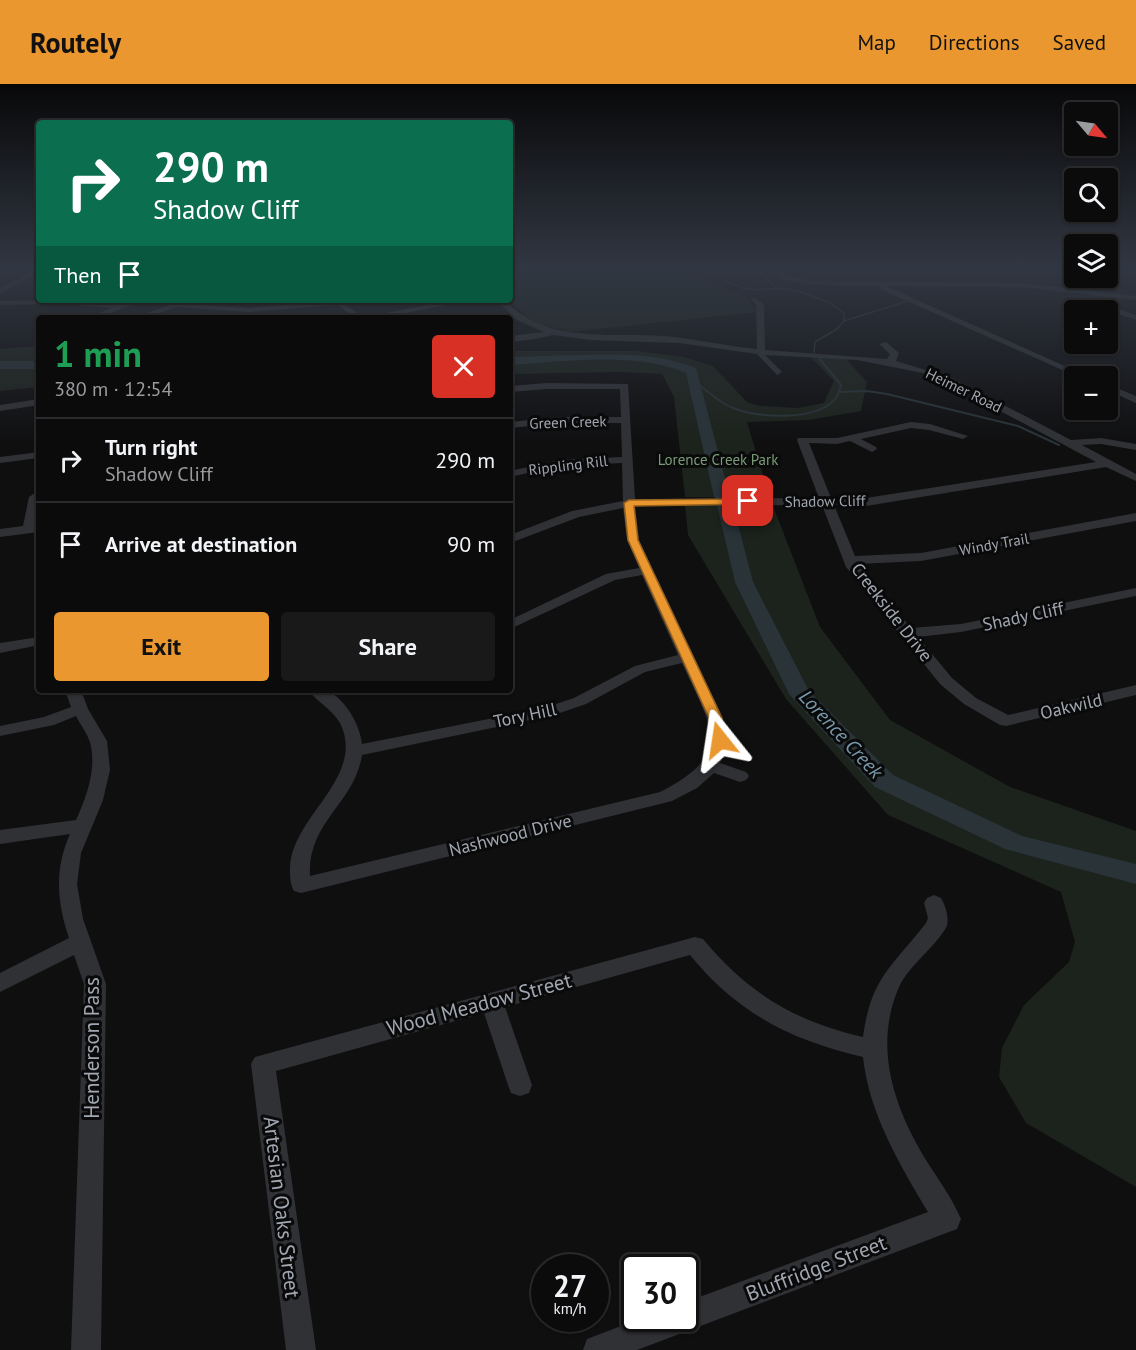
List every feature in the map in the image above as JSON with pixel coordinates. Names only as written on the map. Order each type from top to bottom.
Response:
[{"type":"street","name":"Heimer Road","points":[[534,325],[554,331],[603,337],[666,339],[761,352],[891,361],[949,380],[1136,478]]},
{"type":"street","points":[[760,325],[761,352],[764,359],[777,372]]},
{"type":"street","points":[[967,325],[1064,368]]},
{"type":"street","points":[[513,339],[535,338],[554,331]]},
{"type":"street","points":[[884,344],[895,353],[891,361]]},
{"type":"street","points":[[513,389],[547,386],[625,386],[629,503],[633,540],[688,657],[720,732],[719,747],[711,766],[740,777]]},
{"type":"street","points":[[1118,392],[1136,400]]},
{"type":"street","points":[[0,408],[36,402]]},
{"type":"street","name":"Green Creek","points":[[513,425],[559,420],[626,420]]},
{"type":"street","points":[[851,438],[911,425],[930,427],[963,436]]},
{"type":"street","points":[[851,438],[872,449]]},
{"type":"street","name":"Creekside Drive","points":[[851,438],[837,441],[802,440],[854,567],[951,686],[970,702],[1006,721]]},
{"type":"street","points":[[1068,443],[1101,441],[1136,447]]},
{"type":"street","points":[[0,460],[36,455]]},
{"type":"street","name":"Rippling Rill","points":[[513,473],[559,463],[627,460]]},
{"type":"street","name":"Shadow Cliff","points":[[513,538],[576,514],[629,503],[874,501],[1108,463]]},
{"type":"street","points":[[0,533],[34,529],[35,497]]},
{"type":"street","name":"Windy Trail","points":[[851,560],[921,557],[1136,517]]},
{"type":"street","points":[[513,624],[611,577],[647,570]]},
{"type":"street","name":"Shady Cliff","points":[[908,633],[961,628],[1136,592]]},
{"type":"street","points":[[0,648],[36,642]]},
{"type":"street","name":"Tory Hill","points":[[354,751],[548,711],[580,701],[640,669],[688,657]]},
{"type":"street","name":"Oakwild","points":[[1006,721],[1136,690]]},
{"type":"street","points":[[320,693],[336,705],[348,721],[354,739],[354,751]]},
{"type":"street","points":[[0,731],[48,721],[76,700]]},
{"type":"street","name":"Henderson Pass","points":[[76,700],[98,741],[101,770],[94,801],[71,854],[67,884],[73,919],[95,984],[86,1350]]},
{"type":"street","name":"Nashwood Drive","points":[[354,751],[345,781],[304,842],[299,857],[301,886],[666,797],[694,782],[711,766]]},
{"type":"street","points":[[0,837],[82,826]]},
{"type":"street","points":[[875,1050],[877,1017],[882,1000],[898,970],[936,926],[938,918],[934,903]]},
{"type":"street","points":[[0,983],[81,942]]},
{"type":"street","name":"Wood Meadow Street","points":[[263,1064],[695,945],[733,987],[768,1012],[804,1031],[875,1050]]},
{"type":"street","points":[[491,1000],[520,1085]]},
{"type":"street","name":"Bluffridge Street","points":[[699,1312],[947,1219],[903,1146],[891,1121],[881,1090],[875,1050]]},
{"type":"street","name":"Artesian Oaks Street","points":[[263,1064],[301,1350]]},
{"type":"street","name":"Bluffridge Street","points":[[598,1350],[646,1332]]},
{"type":"green space","points":[[544,325],[635,325],[571,332]]},
{"type":"green space","points":[[36,346],[36,387],[0,391],[0,349]]},
{"type":"green space","name":"Lorence Creek Park","points":[[513,351],[637,351],[684,357],[713,366],[747,402],[760,406],[798,408],[824,403],[834,381],[811,357],[846,359],[867,382],[861,411],[808,420],[747,422],[770,498],[685,497],[674,397],[662,374],[620,372],[513,374]]},
{"type":"green space","points":[[685,504],[773,506],[820,627],[890,720],[1010,787],[1136,831],[1136,1187],[1026,1123],[999,1077],[1002,1048],[1024,1005],[1069,962],[1075,942],[1061,892],[888,815],[786,699],[688,535]]},
{"type":"waterway","points":[[814,352],[815,342],[840,325]]},
{"type":"waterway","name":"Lorence Creek","points":[[513,361],[630,358],[655,360],[692,371],[722,497]]},
{"type":"waterway","points":[[694,381],[722,403],[733,408],[771,416],[801,414],[827,406],[836,398],[841,385],[819,358]]},
{"type":"waterway","name":"Lorence Creek","points":[[0,365],[36,365]]},
{"type":"waterway","points":[[840,392],[867,391],[887,394],[1018,426],[1059,445]]},
{"type":"waterway","name":"Lorence Creek","points":[[725,505],[744,582],[800,694],[884,781],[1014,843],[1136,874]]},
{"type":"route","points":[[720,740],[716,718],[633,540],[630,529],[629,503],[748,501]]}]
